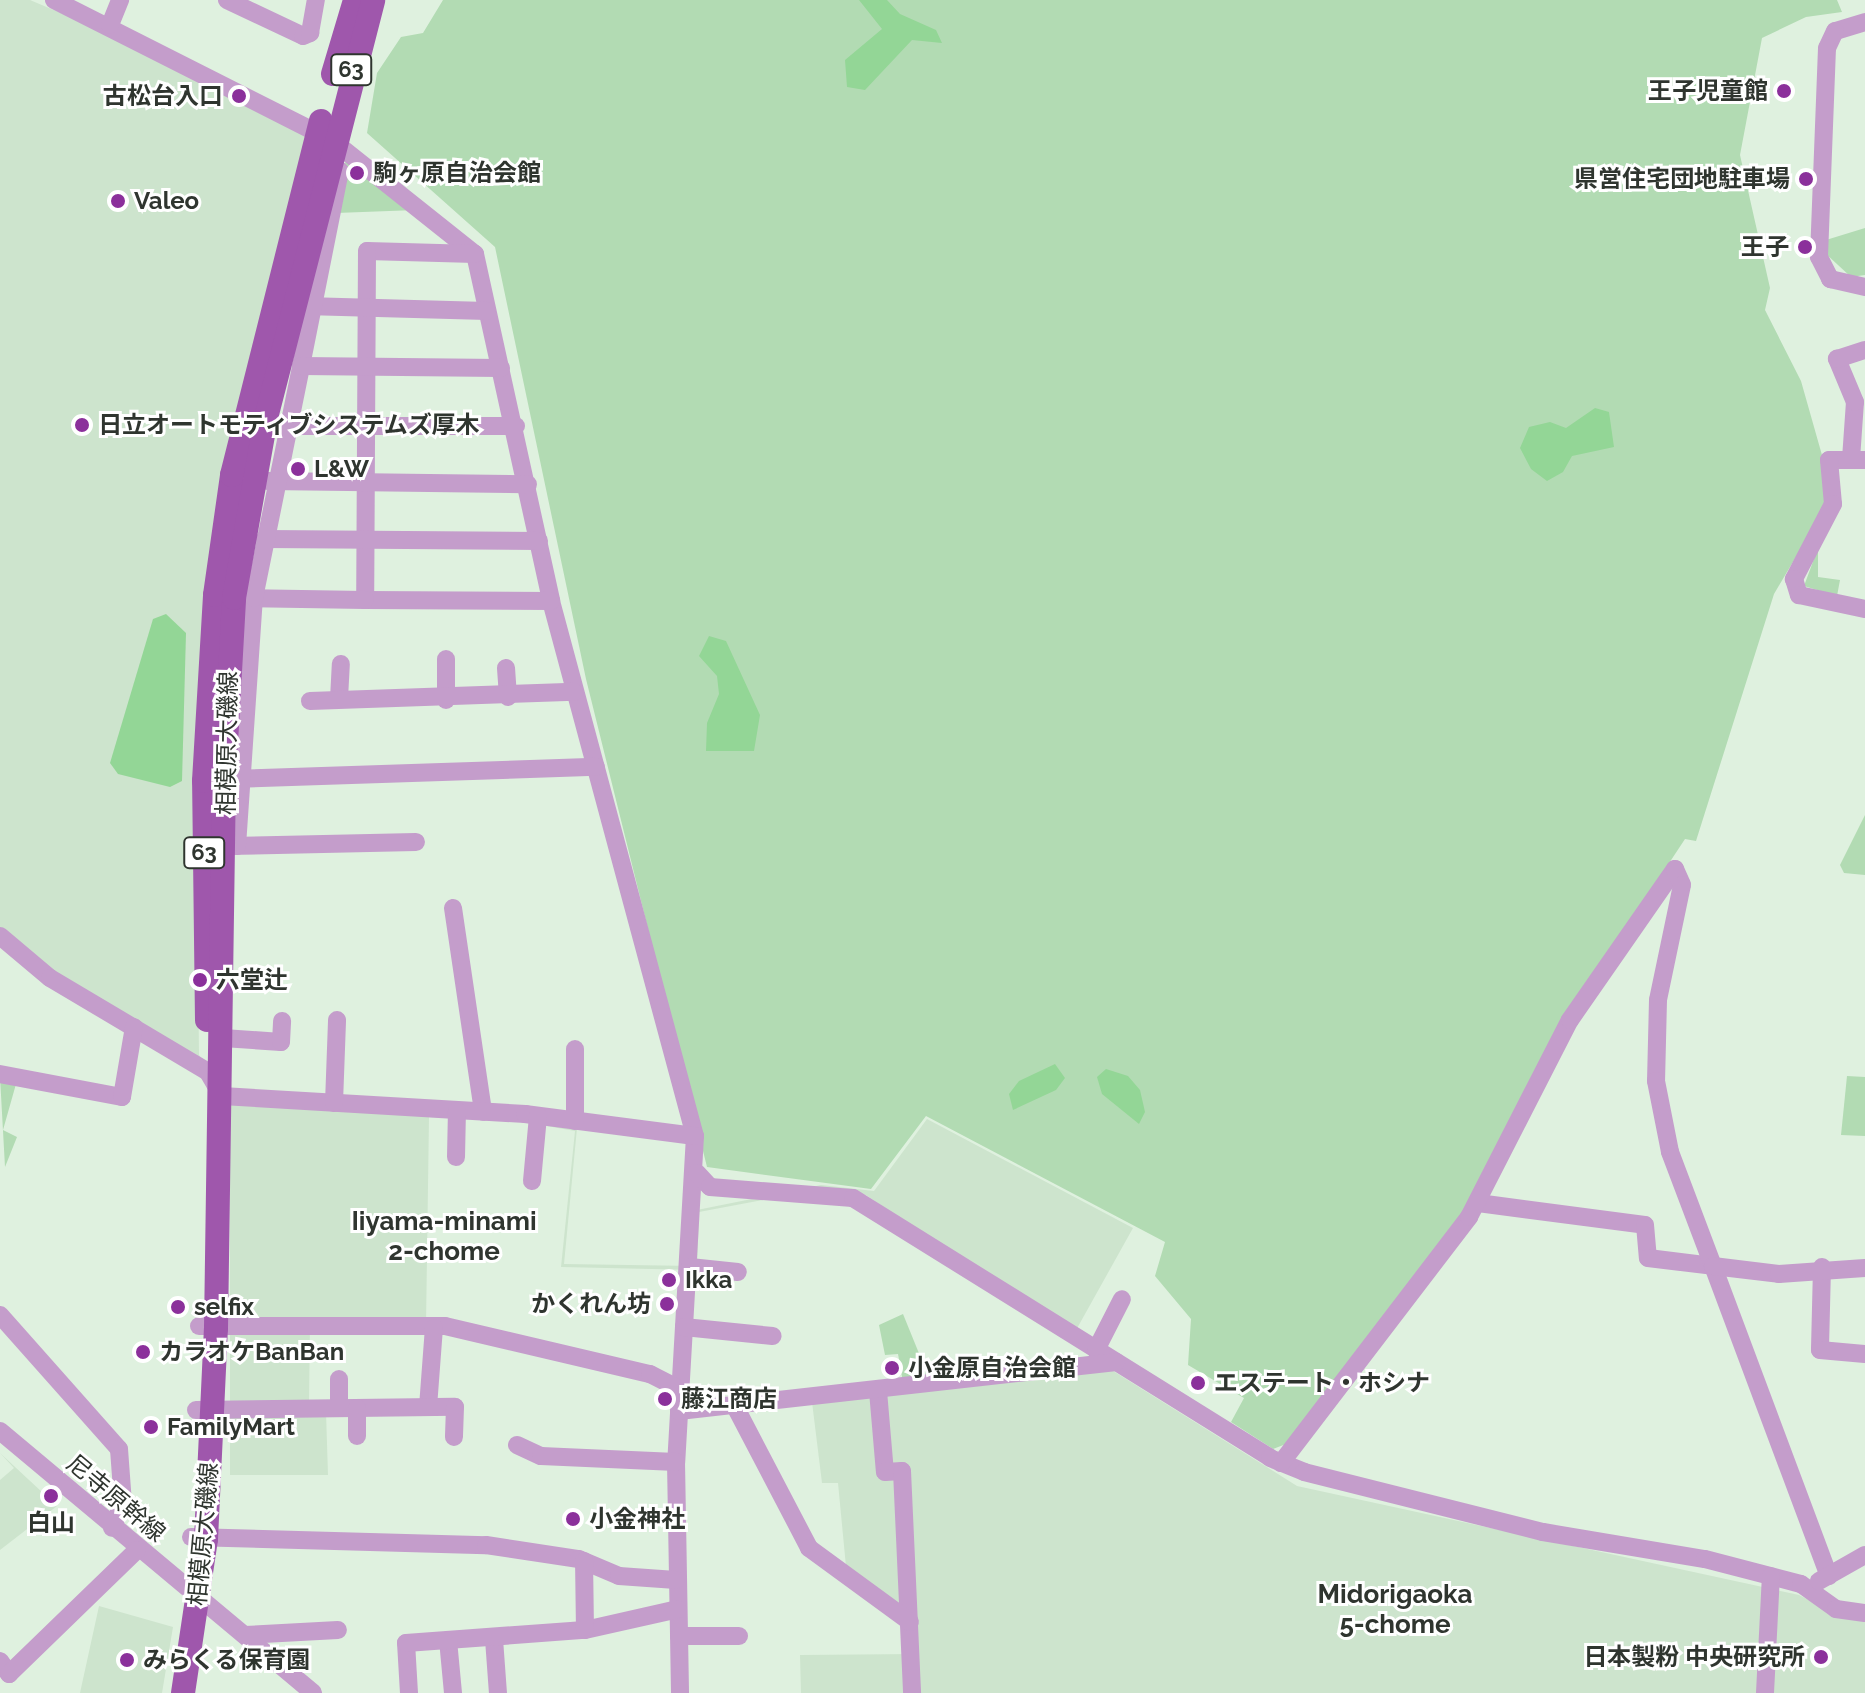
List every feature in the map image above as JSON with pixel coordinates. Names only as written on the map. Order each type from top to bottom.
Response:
[{"type":"main road","name":"相模原大磯線","points":[[332,141],[355,0]]},
{"type":"main road","name":"相模原大磯線","points":[[208,1327],[208,1072],[242,478],[294,304],[332,141],[373,0]]},
{"type":"main road","name":"相模原大磯線","points":[[183,1693],[198,1538],[222,1096],[222,846],[231,779],[234,597]]},
{"type":"main road","name":"相模原大磯線","points":[[174,1693],[194,1590]]},
{"type":"street","points":[[54,0],[110,25],[332,141],[475,254],[516,426],[551,601],[695,1136],[697,1173],[676,1462],[680,1693]]},
{"type":"street","points":[[110,25],[120,0]]},
{"type":"street","points":[[227,0],[303,36],[310,33],[316,0]]},
{"type":"street","points":[[1865,22],[1835,31],[1827,48],[1819,257],[1830,279],[1865,287]]},
{"type":"street","points":[[332,141],[294,304],[301,366],[278,481],[265,539],[234,597],[551,601]]},
{"type":"street","points":[[365,600],[367,244],[475,254]]},
{"type":"street","points":[[294,304],[368,310],[487,311]]},
{"type":"street","points":[[1865,350],[1842,351],[1837,359],[1855,402],[1858,460],[1829,460],[1833,504],[1794,589],[1865,609]]},
{"type":"street","points":[[301,366],[501,368]]},
{"type":"street","points":[[289,426],[516,426]]},
{"type":"street","points":[[242,478],[366,484],[528,484]]},
{"type":"street","points":[[265,539],[539,541]]},
{"type":"street","points":[[446,659],[446,700]]},
{"type":"street","points":[[339,699],[341,664]]},
{"type":"street","points":[[506,668],[508,697]]},
{"type":"street","points":[[310,701],[446,700],[574,692]]},
{"type":"street","points":[[231,779],[596,767]]},
{"type":"street","points":[[222,846],[406,839]]},
{"type":"street","points":[[1281,1463],[1370,1355],[1478,1203],[1570,1020],[1675,869],[1682,885],[1658,1000],[1656,1081],[1670,1152],[1829,1576]]},
{"type":"street","points":[[451,918],[483,1112]]},
{"type":"street","points":[[0,936],[50,978],[208,1072],[222,1096],[538,1116],[695,1136]]},
{"type":"street","points":[[334,1103],[337,1020]]},
{"type":"street","points":[[279,1061],[282,1021]]},
{"type":"street","points":[[0,1074],[122,1097],[134,1027]]},
{"type":"street","points":[[223,1038],[281,1042]]},
{"type":"street","points":[[572,1050],[575,1121]]},
{"type":"street","points":[[456,1157],[457,1111]]},
{"type":"street","points":[[530,1173],[538,1116]]},
{"type":"street","points":[[697,1173],[710,1187],[853,1198],[1281,1463],[1351,1487],[1543,1532],[1771,1576],[1806,1588],[1836,1609],[1865,1613]]},
{"type":"street","points":[[1478,1203],[1645,1225],[1648,1258],[1779,1274],[1822,1267],[1865,1268]]},
{"type":"street","points":[[690,1267],[738,1272]]},
{"type":"street","points":[[1822,1267],[1820,1350],[1865,1354]]},
{"type":"street","points":[[1096,1350],[1122,1299]]},
{"type":"street","points":[[0,1315],[119,1449],[123,1503],[112,1528]]},
{"type":"street","points":[[208,1327],[434,1328],[496,1335],[650,1374],[679,1389]]},
{"type":"street","points":[[684,1327],[761,1331]]},
{"type":"street","points":[[428,1407],[434,1328]]},
{"type":"street","points":[[679,1411],[737,1410],[1116,1362]]},
{"type":"street","points":[[339,1379],[357,1436]]},
{"type":"street","points":[[878,1391],[885,1472],[902,1471],[912,1693]]},
{"type":"street","points":[[204,1410],[428,1407],[457,1398],[454,1437]]},
{"type":"street","points":[[737,1410],[809,1548],[910,1622]]},
{"type":"street","name":"尼寺原幹線","points":[[0,1431],[137,1550],[194,1590],[313,1693]]},
{"type":"street","points":[[517,1447],[541,1456],[676,1462]]},
{"type":"street","points":[[198,1538],[486,1545],[584,1561],[619,1576],[676,1580]]},
{"type":"street","points":[[0,1661],[9,1674],[137,1550]]},
{"type":"street","points":[[1806,1588],[1865,1555]]},
{"type":"street","points":[[584,1561],[585,1630]]},
{"type":"street","points":[[1765,1693],[1771,1576]]},
{"type":"street","points":[[409,1693],[406,1643],[585,1630],[678,1609]]},
{"type":"street","points":[[245,1635],[338,1630]]},
{"type":"street","points":[[679,1636],[734,1632]]},
{"type":"street","points":[[494,1639],[498,1693]]},
{"type":"street","points":[[448,1640],[453,1693]]},
{"type":"shaded area","points":[[0,0],[30,0],[108,33],[311,137],[196,781],[199,1055],[236,1105],[525,1119],[577,1128],[564,1264],[694,1266],[697,1210],[821,1185],[874,1191],[927,1119],[1133,1228],[1075,1332],[1102,1364],[1297,1486],[1799,1595],[1838,1615],[1865,1619],[1865,1693],[801,1693],[800,1655],[915,1654],[914,1619],[847,1577],[838,1483],[822,1483],[812,1402],[1104,1370],[1072,1334],[866,1195],[821,1189],[699,1212],[697,1270],[561,1267],[575,1131],[524,1122],[429,1117],[426,1326],[310,1324],[309,1404],[326,1412],[328,1475],[230,1475],[230,1106],[190,1055],[61,977],[0,929]]},
{"type":"shaded area","points":[[443,0],[1837,0],[1842,12],[1806,17],[1762,38],[1740,155],[1770,288],[1765,310],[1801,381],[1833,494],[1774,594],[1696,841],[1685,839],[1568,1016],[1473,1201],[1286,1444],[1273,1449],[1231,1422],[1244,1398],[1188,1365],[1191,1319],[1155,1276],[1165,1242],[926,1116],[871,1189],[707,1167],[586,679],[495,247],[367,133],[377,73],[401,37],[423,33]]},
{"type":"shaded area","points":[[859,0],[887,0],[900,14],[936,30],[942,43],[912,40],[865,90],[847,87],[845,60],[882,29]]},
{"type":"shaded area","points":[[346,159],[416,210],[336,213]]},
{"type":"shaded area","points":[[1865,228],[1865,275],[1851,277],[1825,253],[1826,240]]},
{"type":"shaded area","points":[[1595,408],[1609,412],[1614,447],[1572,456],[1563,472],[1547,481],[1531,469],[1520,448],[1529,427],[1550,422],[1566,428]]},
{"type":"shaded area","points":[[1818,548],[1818,577],[1840,580],[1837,596],[1804,586]]},
{"type":"shaded area","points":[[166,614],[186,633],[182,781],[170,787],[118,774],[110,763],[153,619]]},
{"type":"shaded area","points":[[709,636],[726,641],[760,715],[754,751],[706,751],[707,723],[719,694],[717,676],[699,656]]},
{"type":"shaded area","points":[[1865,815],[1865,875],[1844,873],[1840,865]]},
{"type":"shaded area","points":[[1055,1064],[1065,1078],[1056,1090],[1013,1110],[1009,1094],[1019,1081]]},
{"type":"shaded area","points":[[1106,1069],[1128,1076],[1140,1090],[1145,1112],[1139,1124],[1102,1094],[1097,1077]]},
{"type":"shaded area","points":[[1847,1076],[1865,1077],[1865,1136],[1841,1135]]},
{"type":"shaded area","points":[[0,1077],[16,1084],[3,1130],[17,1137],[5,1167]]},
{"type":"shaded area","points":[[903,1314],[929,1378],[903,1382],[898,1354],[885,1355],[879,1325]]},
{"type":"shaded area","points":[[0,1453],[57,1506],[0,1550],[0,1480],[14,1468]]},
{"type":"shaded area","name":"みらくる保育園","points":[[99,1606],[173,1627],[162,1693],[80,1693]]},
{"type":"place","name":"王子児童館","points":[[1784,91]]},
{"type":"place","name":"古松台入口","points":[[239,96]]},
{"type":"place","name":"駒ヶ原自治会館","points":[[357,173]]},
{"type":"place","name":"県営住宅団地駐車場","points":[[1806,179]]},
{"type":"place","name":"Valeo","points":[[118,201]]},
{"type":"place","name":"王子","points":[[1805,247]]},
{"type":"place","name":"日立オートモティブシステムズ厚木","points":[[82,425]]},
{"type":"place","name":"L&W","points":[[298,469]]},
{"type":"place","name":"六堂辻","points":[[200,980]]},
{"type":"place","name":"Ikka","points":[[669,1280]]},
{"type":"place","name":"かくれん坊","points":[[667,1304]]},
{"type":"place","name":"selfix","points":[[178,1307]]},
{"type":"place","name":"カラオケBanBan","points":[[143,1352]]},
{"type":"place","name":"小金原自治会館","points":[[892,1368]]},
{"type":"place","name":"エステート・ホシナ","points":[[1198,1383]]},
{"type":"place","name":"藤江商店","points":[[665,1399]]},
{"type":"place","name":"FamilyMart","points":[[151,1427]]},
{"type":"place","name":"白山","points":[[51,1496]]},
{"type":"place","name":"小金神社","points":[[573,1519]]},
{"type":"place","name":"日本製粉 中央研究所","points":[[1821,1657]]},
{"type":"place","name":"みらくる保育園","points":[[127,1660]]},
{"type":"district","name":"Iiyama-minami 2-chome","points":[[444,1237]]},
{"type":"district","name":"Midorigaoka 5-chome","points":[[1395,1610]]}]
